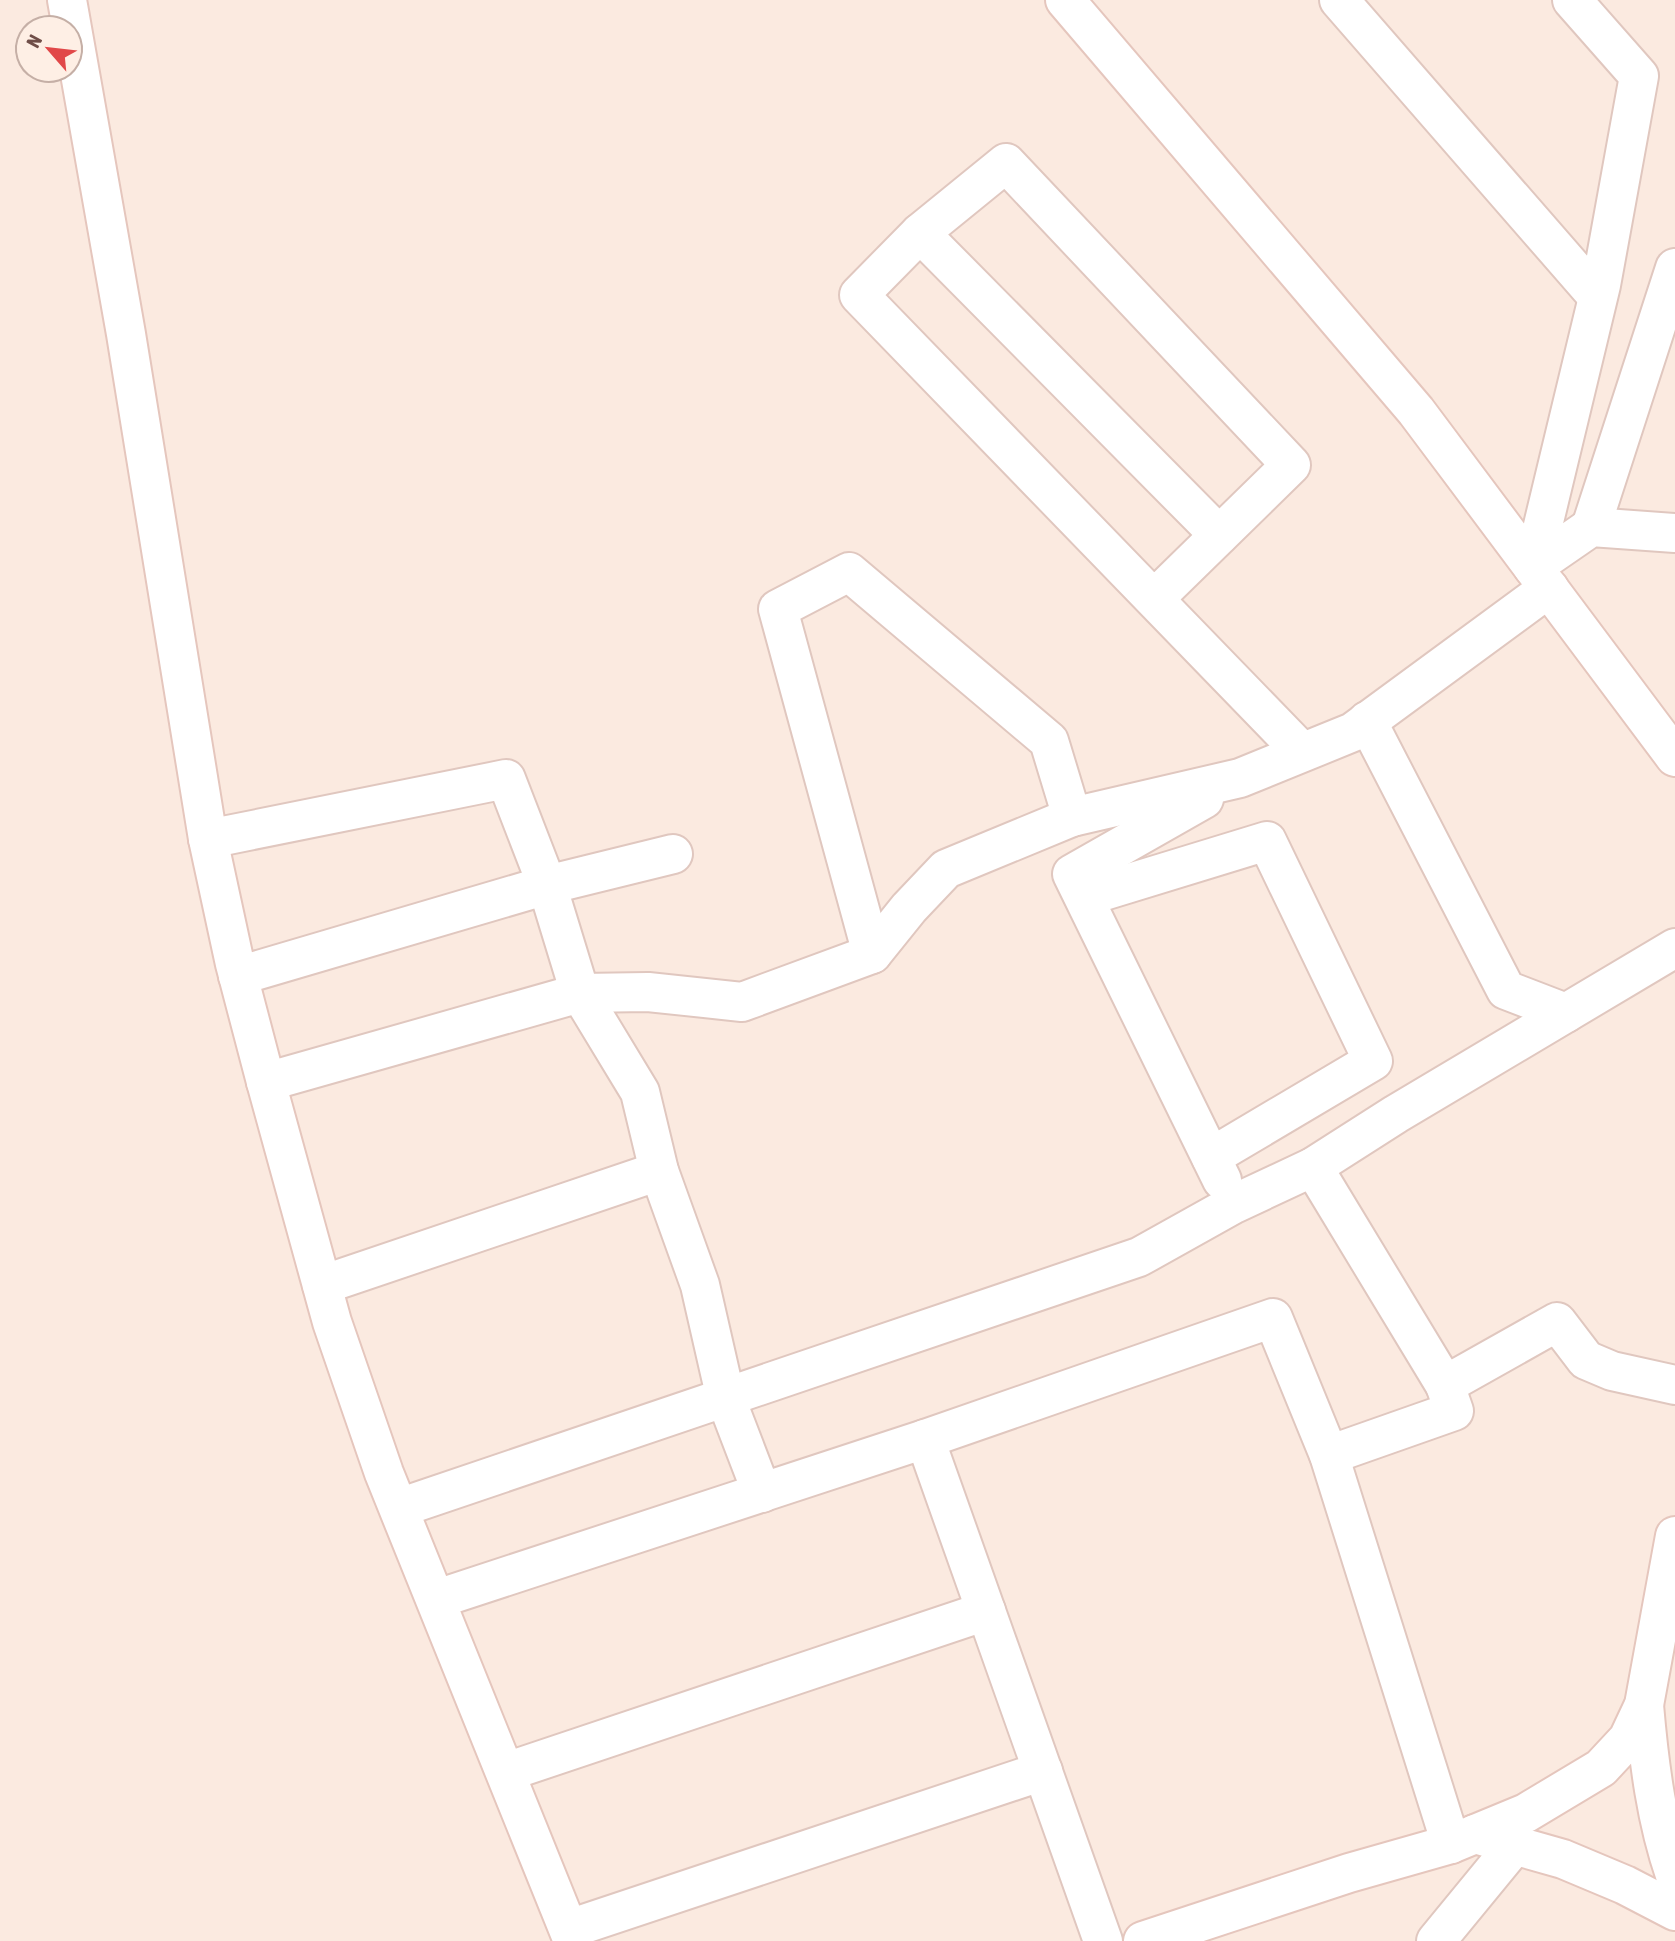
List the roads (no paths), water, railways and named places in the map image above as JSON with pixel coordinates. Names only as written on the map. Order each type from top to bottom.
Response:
[{"type":"street","points":[[67,0],[126,334],[208,839],[238,976],[322,1285],[399,1508],[571,1935],[1043,1772]]},
{"type":"street","points":[[1065,0],[1416,411],[1675,757]]},
{"type":"street","points":[[1339,0],[1597,296]]},
{"type":"street","points":[[1541,577],[1639,76],[1572,0]]},
{"type":"street","points":[[1154,599],[1292,465],[1006,163],[920,233],[859,295],[1302,752]]},
{"type":"street","points":[[920,233],[1219,535]]},
{"type":"street","points":[[1234,1204],[1072,874],[1240,778],[1353,732],[1541,577],[1591,527],[1675,268]]},
{"type":"street","points":[[1591,527],[1675,533]]},
{"type":"street","points":[[872,954],[778,609],[849,572],[1049,741],[1072,817]]},
{"type":"street","points":[[1367,721],[1506,990],[1566,1013]]},
{"type":"street","points":[[266,1082],[580,993],[648,992],[742,1002],[872,954],[909,908],[946,869],[1072,817],[1240,778]]},
{"type":"street","points":[[208,839],[506,779],[547,885],[580,993],[640,1092],[659,1171],[700,1286],[726,1399],[762,1493]]},
{"type":"street","points":[[1084,897],[1267,841],[1273,853],[1373,1061],[1211,1157]]},
{"type":"street","points":[[238,976],[547,885],[673,854]]},
{"type":"street","points":[[399,1508],[726,1399],[1139,1256],[1234,1204],[1313,1167],[1675,948]]},
{"type":"street","points":[[1313,1167],[1445,1385],[1454,1411],[1329,1455]]},
{"type":"street","points":[[322,1285],[659,1171]]},
{"type":"street","points":[[437,1599],[925,1440],[1273,1318],[1329,1455],[1463,1839]]},
{"type":"street","points":[[1445,1385],[1557,1322],[1586,1360],[1612,1371],[1675,1385]]},
{"type":"street","points":[[925,1440],[1103,1941]]},
{"type":"street","points":[[1143,1941],[1349,1873],[1463,1839],[1526,1813],[1601,1768],[1628,1739],[1644,1705],[1674,1548]]},
{"type":"street","points":[[506,1772],[986,1611]]},
{"type":"street","points":[[1644,1705],[1655,1798],[1664,1844],[1675,1875]]},
{"type":"street","points":[[1463,1839],[1514,1846],[1563,1859],[1625,1885],[1675,1911]]},
{"type":"street","points":[[1436,1941],[1514,1846]]}]
